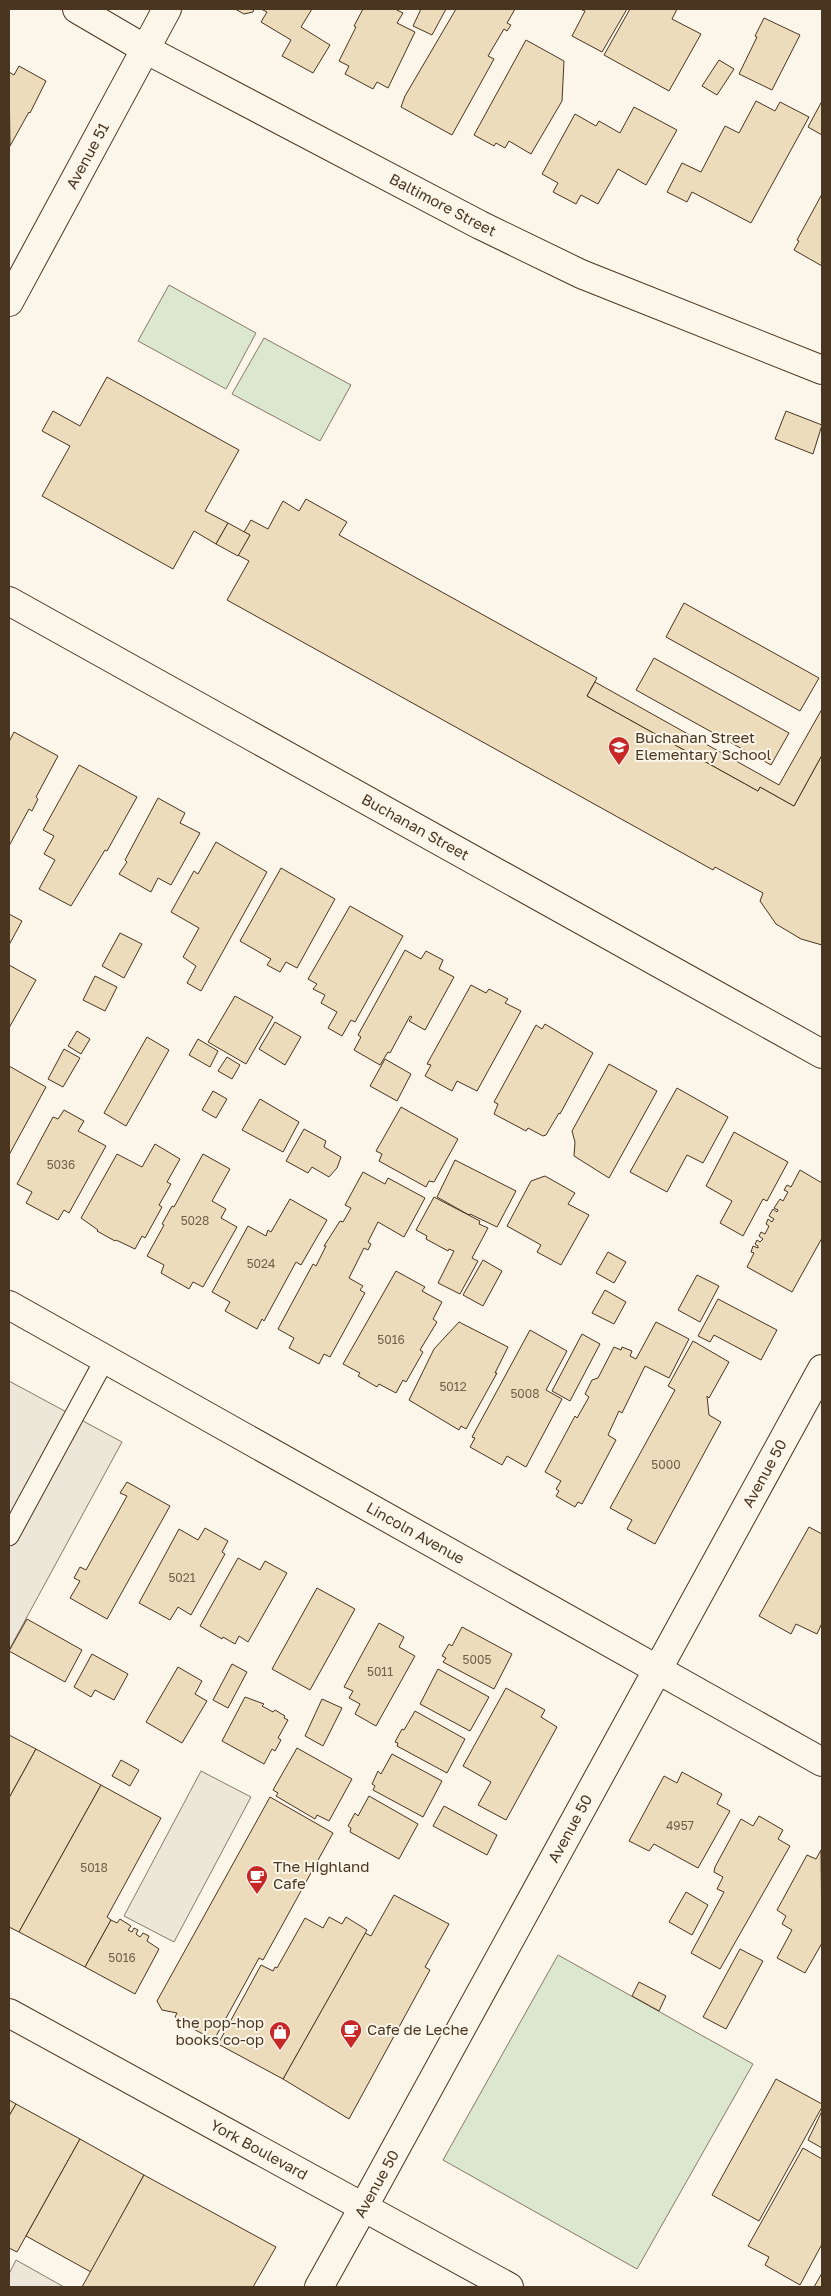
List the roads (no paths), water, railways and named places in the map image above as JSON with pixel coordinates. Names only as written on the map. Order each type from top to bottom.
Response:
[{"type":"street","name":"Baltimore Street","points":[[77,9],[147,50],[480,225],[581,274],[822,370]]},
{"type":"street","name":"Avenue 51","points":[[9,302],[147,50],[167,9]]},
{"type":"street","name":"Buchanan Street","points":[[9,601],[822,1054]]},
{"type":"street","name":"Lincoln Avenue","points":[[9,1306],[105,1358],[822,1762]]},
{"type":"street","name":"Avenue 50","points":[[319,2287],[822,1369]]},
{"type":"street","name":"York Boulevard","points":[[9,2013],[509,2287]]},
{"type":"lane","points":[[9,1536],[105,1358]]},
{"type":"place","name":"Buchanan Street Elementary School","points":[[619,766]]},
{"type":"place","name":"The Highland Cafe","points":[[257,1895]]},
{"type":"place","name":"Cafe de Leche","points":[[351,2049]]},
{"type":"place","name":"the pop-hop books co-op","points":[[280,2051]]}]
